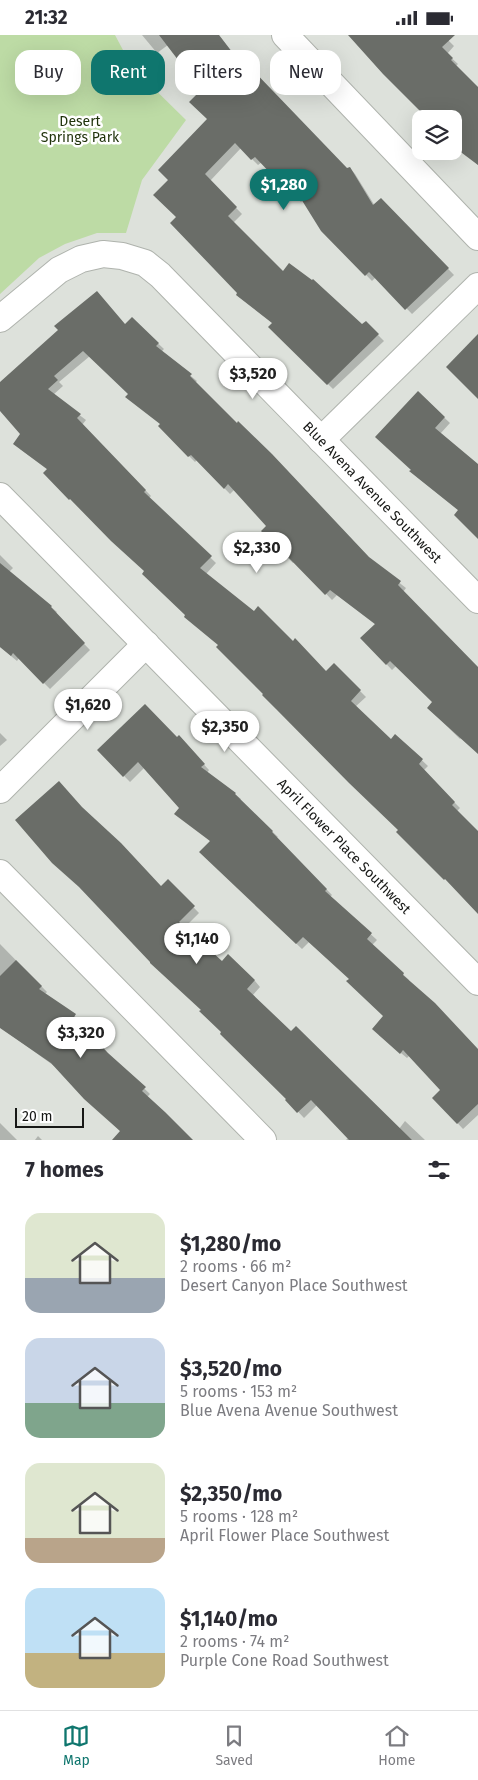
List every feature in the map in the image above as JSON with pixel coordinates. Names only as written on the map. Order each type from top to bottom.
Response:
[{"type":"street","points":[[285,35],[478,237]]},
{"type":"street","name":"Blue Avena Avenue Southwest","points":[[3,316],[59,270],[81,259],[103,254],[122,256],[145,263],[160,275],[478,600]]},
{"type":"street","points":[[321,440],[478,286]]},
{"type":"street","name":"April Flower Place Southwest","points":[[0,497],[478,982]]},
{"type":"street","points":[[0,790],[146,644]]},
{"type":"street","points":[[0,873],[263,1140]]},
{"type":"green space","name":"Desert Springs Park","points":[[0,35],[115,35],[123,50],[91,50],[91,95],[161,95],[186,120],[142,180],[126,233],[97,233],[65,244],[39,258],[0,294]]},
{"type":"building","points":[[159,35],[219,35],[230,50],[175,50],[175,56]]},
{"type":"building","points":[[348,35],[455,35],[442,47],[453,58],[451,60],[478,87],[478,165],[462,153],[462,110],[419,110]]},
{"type":"building","points":[[260,77],[270,88],[270,95],[277,95],[347,168],[350,167],[373,205],[381,198],[449,268],[405,310],[369,272],[365,276],[321,231],[298,194],[294,198],[255,157],[251,160],[235,143],[205,174],[237,207],[228,216],[283,271],[289,263],[313,279],[362,324],[366,321],[379,334],[327,385],[268,327],[272,323],[236,295],[237,293],[170,223],[176,217],[153,195],[168,180],[158,170],[207,119],[189,102],[196,95],[260,95]]},
{"type":"building","points":[[97,291],[125,324],[132,317],[159,343],[156,346],[192,374],[190,376],[237,423],[238,421],[272,454],[369,557],[401,581],[398,585],[478,667],[478,754],[427,708],[432,702],[390,661],[386,665],[360,638],[375,624],[330,590],[325,595],[261,531],[266,526],[228,484],[224,489],[191,455],[188,457],[158,426],[160,424],[125,397],[128,394],[83,351],[54,376],[58,380],[48,389],[81,414],[77,418],[146,490],[144,492],[212,556],[200,568],[254,611],[258,606],[293,641],[295,638],[326,671],[334,663],[361,690],[351,701],[391,739],[395,734],[423,759],[419,764],[455,802],[452,805],[478,831],[478,914],[396,832],[398,830],[262,695],[216,647],[218,645],[184,617],[185,615],[142,574],[144,571],[69,500],[43,473],[47,469],[13,444],[20,434],[0,411],[0,382],[58,330],[54,326]]},
{"type":"building","points":[[478,334],[478,399],[446,367]]},
{"type":"building","points":[[418,391],[445,417],[435,428],[478,464],[478,539],[454,515],[458,510],[409,471],[411,470],[375,437]]},
{"type":"building","points":[[0,563],[52,606],[85,643],[43,684],[13,653],[11,656],[0,647]]},
{"type":"building","points":[[145,704],[177,737],[179,735],[205,764],[201,767],[236,793],[327,889],[325,891],[372,933],[367,939],[404,973],[403,975],[435,1003],[478,1049],[478,1104],[457,1124],[432,1098],[440,1090],[403,1050],[400,1054],[372,1029],[383,1016],[346,981],[349,979],[303,937],[296,944],[199,852],[210,841],[174,814],[179,808],[138,762],[123,777],[97,750]]},
{"type":"building","points":[[59,781],[82,807],[121,843],[161,886],[168,879],[195,906],[179,922],[222,961],[228,954],[255,980],[247,989],[291,1031],[296,1026],[412,1140],[349,1140],[311,1100],[297,1113],[286,1099],[220,1034],[221,1032],[199,1011],[201,1010],[150,963],[79,887],[52,863],[15,820]]},
{"type":"building","points":[[16,960],[42,986],[39,989],[76,1014],[74,1017],[108,1053],[146,1087],[142,1091],[193,1140],[112,1140],[120,1131],[84,1099],[51,1063],[0,1028],[0,976]]}]
